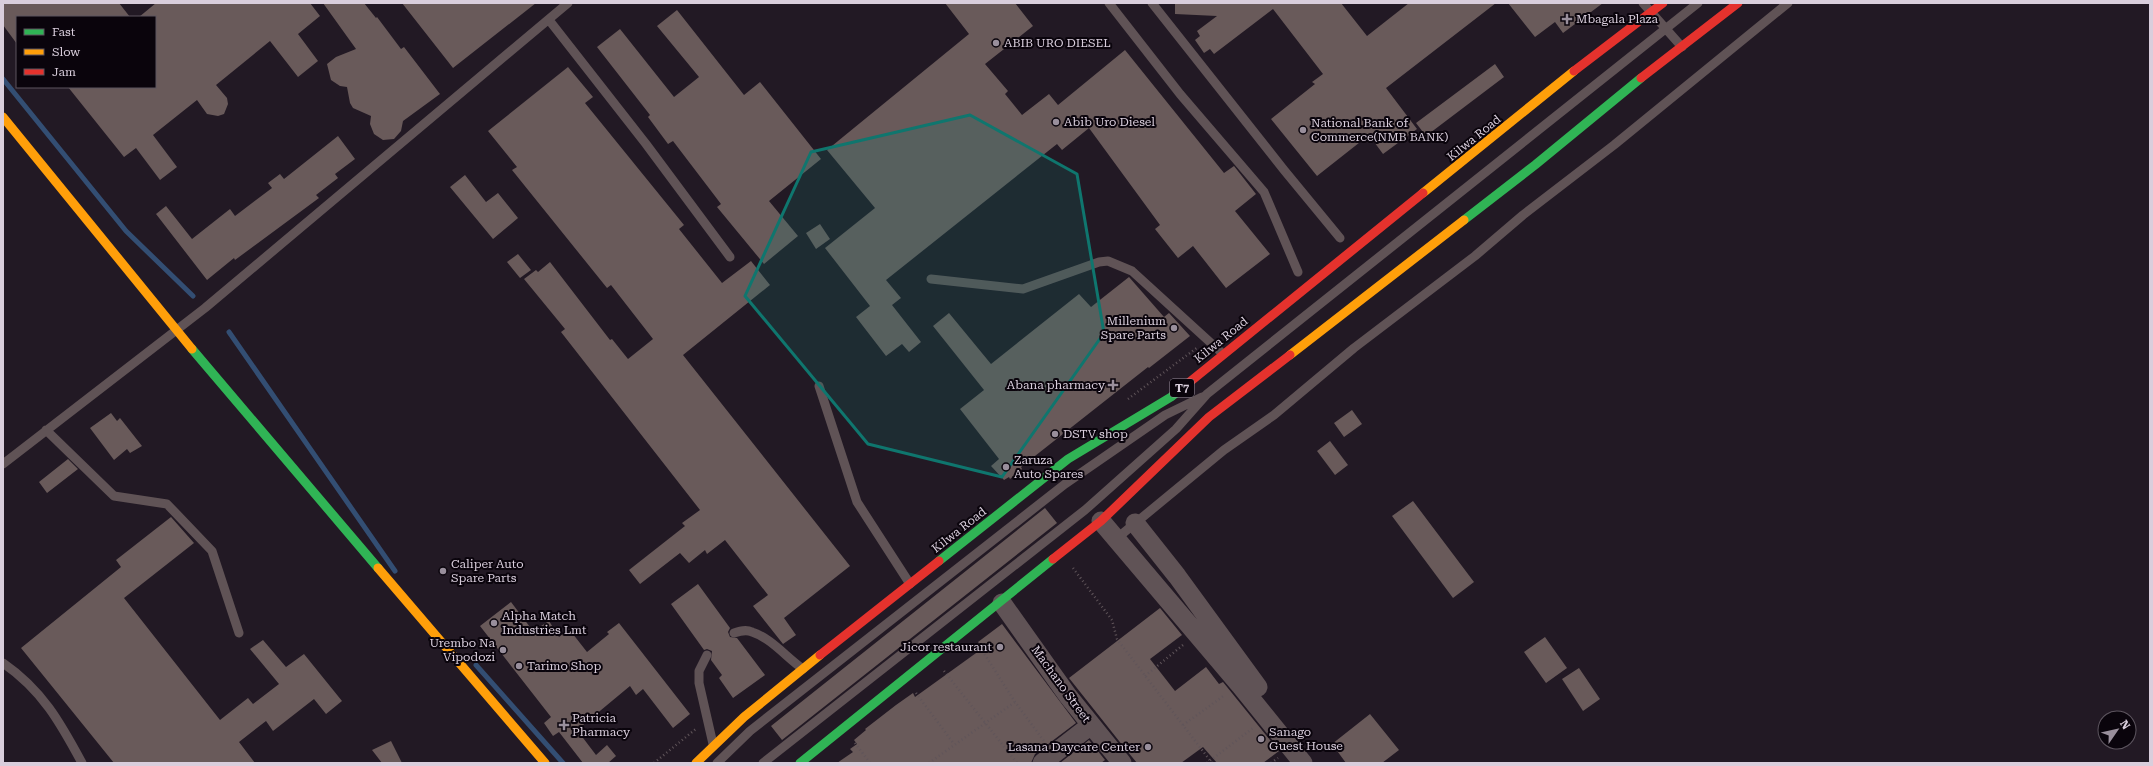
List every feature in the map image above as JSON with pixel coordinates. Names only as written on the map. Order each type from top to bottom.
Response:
[{"type":"main road","name":"Kilwa Road","points":[[696,763],[744,717],[1068,459],[1171,397],[1604,47],[1663,3]]},
{"type":"main road","points":[[800,763],[842,727],[967,630],[1101,521],[1209,417],[1535,165],[1633,84],[1738,3]]},
{"type":"main road","points":[[3,117],[175,330],[545,763]]},
{"type":"street","points":[[1101,521],[1240,685],[1303,763]]},
{"type":"street","points":[[1135,523],[1177,576],[1277,712],[1318,763]]},
{"type":"street","name":"Machano Street","points":[[1002,602],[1091,725],[1122,763]]},
{"type":"street","points":[[1048,758],[1091,725]]},
{"type":"lane","points":[[3,464],[205,308],[568,3]]},
{"type":"lane","points":[[1109,3],[1180,94],[1264,192],[1298,272]]},
{"type":"lane","points":[[1152,3],[1284,170],[1340,238]]},
{"type":"lane","points":[[1644,3],[1682,46]]},
{"type":"lane","points":[[763,763],[1085,510],[1176,429],[1207,394],[1698,3]]},
{"type":"lane","points":[[1116,539],[1224,450],[1274,415],[1354,348],[1475,256],[1523,215],[1614,145],[1788,3]]},
{"type":"lane","points":[[548,20],[646,144],[730,257]]},
{"type":"lane","points":[[931,279],[1023,289],[1099,262],[1108,261],[1132,271],[1223,354]]},
{"type":"lane","points":[[819,386],[857,502],[910,584]]},
{"type":"lane","points":[[717,763],[750,731],[1065,484],[1165,415],[1207,394]]},
{"type":"lane","points":[[46,430],[114,496],[167,504],[212,551],[239,633]]},
{"type":"lane","points":[[734,633],[744,630],[752,632],[765,639],[803,669]]},
{"type":"lane","points":[[707,655],[699,671],[699,683],[714,746]]},
{"type":"lane","points":[[3,663],[23,677],[46,702],[82,763]]},
{"type":"path","points":[[1125,401],[1208,339]]},
{"type":"path","points":[[1062,553],[1112,620],[1117,639],[1211,762]]},
{"type":"path","points":[[967,630],[1015,702],[1048,758]]},
{"type":"path","points":[[1145,676],[1197,634]]},
{"type":"path","points":[[932,656],[1017,763]]},
{"type":"path","points":[[905,678],[954,744]]},
{"type":"path","points":[[1183,725],[1240,685]]},
{"type":"path","points":[[929,763],[1015,702]]},
{"type":"path","points":[[1207,763],[1211,762],[1267,719]]},
{"type":"path","points":[[654,763],[709,720]]},
{"type":"path","points":[[842,727],[870,763]]},
{"type":"highlighted area","points":[[970,115],[1077,174],[1104,333],[1002,477],[868,444],[745,296],[811,152]]},
{"type":"building","points":[[3,3],[119,3],[129,16],[16,16],[16,43],[3,25]]},
{"type":"building","points":[[156,3],[310,3],[320,16],[298,34],[318,61],[298,77],[270,41],[216,85],[227,98],[228,104],[224,114],[218,116],[207,114],[197,100],[153,135],[177,167],[160,180],[136,148],[124,157],[69,88],[156,88],[156,16],[140,16]]},
{"type":"building","points":[[323,3],[364,3],[376,18],[377,17],[401,49],[404,47],[440,94],[403,121],[401,131],[394,139],[383,140],[374,134],[370,124],[371,116],[353,108],[350,103],[347,87],[340,86],[331,80],[327,64],[336,57],[356,49]]},
{"type":"building","points":[[402,3],[536,3],[453,68]]},
{"type":"building","points":[[945,3],[1015,3],[1033,26],[985,64],[1008,91],[1005,94],[1022,115],[1049,94],[1058,105],[1125,50],[1224,173],[1234,166],[1256,194],[1235,211],[1270,254],[1226,288],[1193,246],[1178,258],[1155,229],[1160,225],[1089,128],[1062,150],[1057,144],[886,280],[901,298],[892,305],[921,342],[909,352],[902,344],[886,356],[856,317],[870,306],[825,248],[875,208],[827,150],[969,34]]},
{"type":"building","points":[[1175,3],[1341,3],[1367,36],[1409,3],[1496,3],[1386,88],[1417,129],[1383,154],[1369,135],[1317,176],[1271,119],[1315,84],[1312,82],[1323,74],[1273,9],[1214,54],[1210,49],[1204,53],[1195,40],[1200,36],[1197,31],[1217,16],[1175,14]]},
{"type":"building","points":[[1508,3],[1603,3],[1563,33],[1555,22],[1535,37]]},
{"type":"building","points":[[677,10],[744,95],[760,82],[821,159],[769,201],[798,236],[764,264],[717,207],[721,204],[673,141],[668,144],[648,117],[650,115],[597,47],[620,29],[674,97],[699,77],[657,26]]},
{"type":"building","points":[[1495,64],[1504,77],[1426,136],[1416,123]]},
{"type":"building","points":[[568,67],[593,97],[585,103],[684,225],[679,229],[722,283],[751,261],[770,285],[683,355],[850,566],[784,618],[796,635],[783,644],[753,606],[768,595],[725,540],[707,554],[705,550],[689,563],[680,553],[640,584],[629,570],[685,526],[682,523],[700,510],[561,332],[565,329],[524,279],[536,270],[538,272],[550,262],[610,340],[612,339],[628,359],[653,339],[611,285],[607,288],[512,170],[517,167],[488,131]]},
{"type":"building","points":[[338,136],[355,159],[335,174],[338,178],[316,195],[319,198],[235,260],[234,258],[207,280],[156,214],[166,206],[192,239],[230,209],[235,216],[272,188],[268,183],[280,174],[284,179]]},
{"type":"building","points":[[465,175],[486,202],[498,193],[518,218],[493,239],[450,187]]},
{"type":"building","points":[[820,224],[830,239],[816,249],[806,233]]},
{"type":"building","points":[[518,254],[531,270],[520,278],[507,262]]},
{"type":"building","points":[[1129,277],[1164,317],[1169,313],[1190,336],[1149,368],[1148,367],[1021,467],[1022,469],[1010,479],[1009,477],[1004,480],[991,466],[999,459],[960,409],[984,390],[933,326],[949,313],[991,364],[1079,294],[1091,307]]},
{"type":"building","points":[[1352,410],[1362,424],[1344,437],[1334,423]]},
{"type":"building","points":[[111,413],[117,421],[120,418],[142,446],[130,453],[127,449],[114,460],[90,428]]},
{"type":"building","points":[[1330,441],[1348,465],[1335,475],[1317,451]]},
{"type":"building","points":[[68,459],[78,469],[47,493],[39,482]]},
{"type":"building","points":[[1413,501],[1474,582],[1453,598],[1392,516]]},
{"type":"building","points":[[1045,508],[1057,523],[782,740],[771,726]]},
{"type":"building","points":[[171,517],[194,543],[124,598],[220,720],[248,698],[253,704],[279,684],[250,649],[263,640],[286,667],[304,654],[342,701],[326,714],[314,699],[273,731],[266,721],[239,742],[255,763],[114,763],[21,648],[121,567],[116,560]]},
{"type":"building","points":[[698,584],[730,628],[728,632],[730,637],[737,638],[765,675],[733,698],[719,678],[722,675],[711,660],[712,651],[707,649],[704,650],[671,604]]},
{"type":"building","points":[[511,602],[533,631],[549,621],[559,637],[569,629],[587,652],[609,634],[607,632],[619,623],[690,714],[673,728],[643,689],[636,695],[630,686],[577,730],[596,755],[607,745],[616,756],[608,763],[583,763],[559,732],[553,736],[544,723],[551,717],[480,626]]},
{"type":"building","points":[[1160,608],[1182,635],[1150,659],[1175,691],[1206,667],[1219,684],[1223,682],[1279,751],[1263,763],[1217,763],[1203,747],[1181,763],[1137,763],[1069,678]]},
{"type":"building","points":[[1002,624],[1076,723],[1035,754],[1031,763],[837,763],[853,752],[850,749],[857,744],[854,740],[866,730],[865,729],[913,693],[915,697],[983,648],[978,642]]},
{"type":"building","points":[[1545,637],[1567,668],[1546,683],[1524,652]]},
{"type":"building","points":[[1579,668],[1600,699],[1583,711],[1562,679]]},
{"type":"building","points":[[1370,714],[1399,750],[1382,763],[1346,763],[1332,744]]},
{"type":"building","points":[[1089,740],[1105,760],[1101,763],[1060,763]]},
{"type":"building","points":[[391,741],[402,763],[382,763],[372,750]]},
{"type":"waterway","points":[[3,79],[126,231],[193,296]]},
{"type":"waterway","points":[[229,332],[395,571]]},
{"type":"waterway","points":[[476,665],[563,763]]},
{"type":"traffic: fast","points":[[1464,220],[1535,165],[1641,78]]},
{"type":"traffic: fast","points":[[192,349],[378,568]]},
{"type":"traffic: fast","points":[[939,561],[1068,459],[1171,397],[1186,385]]},
{"type":"traffic: fast","points":[[800,763],[1053,559]]},
{"type":"traffic: slow","points":[[1423,193],[1574,71]]},
{"type":"traffic: slow","points":[[3,117],[192,349]]},
{"type":"traffic: slow","points":[[1290,355],[1464,220]]},
{"type":"traffic: slow","points":[[378,568],[545,763]]},
{"type":"traffic: slow","points":[[696,763],[744,717],[820,655]]},
{"type":"traffic: jam","points":[[1574,71],[1663,3]]},
{"type":"traffic: jam","points":[[1641,78],[1738,3]]},
{"type":"traffic: jam","points":[[1186,385],[1423,193]]},
{"type":"traffic: jam","points":[[1053,559],[1101,521],[1209,417],[1290,355]]},
{"type":"traffic: jam","points":[[820,655],[939,561]]},
{"type":"place","name":"Mbagala Plaza","points":[[1567,19]]},
{"type":"place","name":"ABIB URO DIESEL","points":[[996,43]]},
{"type":"place","name":"Abib Uro Diesel","points":[[1056,122]]},
{"type":"place","name":"National Bank of Commerce(NMB BANK)","points":[[1303,130]]},
{"type":"place","name":"Millenium Spare Parts","points":[[1174,328]]},
{"type":"place","name":"Abana pharmacy","points":[[1113,385]]},
{"type":"place","name":"DSTV shop","points":[[1055,434]]},
{"type":"place","name":"Zaruza Auto Spares","points":[[1006,467]]},
{"type":"place","name":"Caliper Auto Spare Parts","points":[[443,571]]},
{"type":"place","name":"Alpha Match Industries Lmt","points":[[494,623]]},
{"type":"place","name":"Jicor restaurant","points":[[1000,647]]},
{"type":"place","name":"Urembo Na Vipodozi","points":[[503,650]]},
{"type":"place","name":"Tarimo Shop","points":[[519,666]]},
{"type":"place","name":"Patricia Pharmacy","points":[[564,725]]},
{"type":"place","name":"Sanago Guest House","points":[[1261,739]]},
{"type":"place","name":"Lasana Daycare Center","points":[[1148,747]]}]
